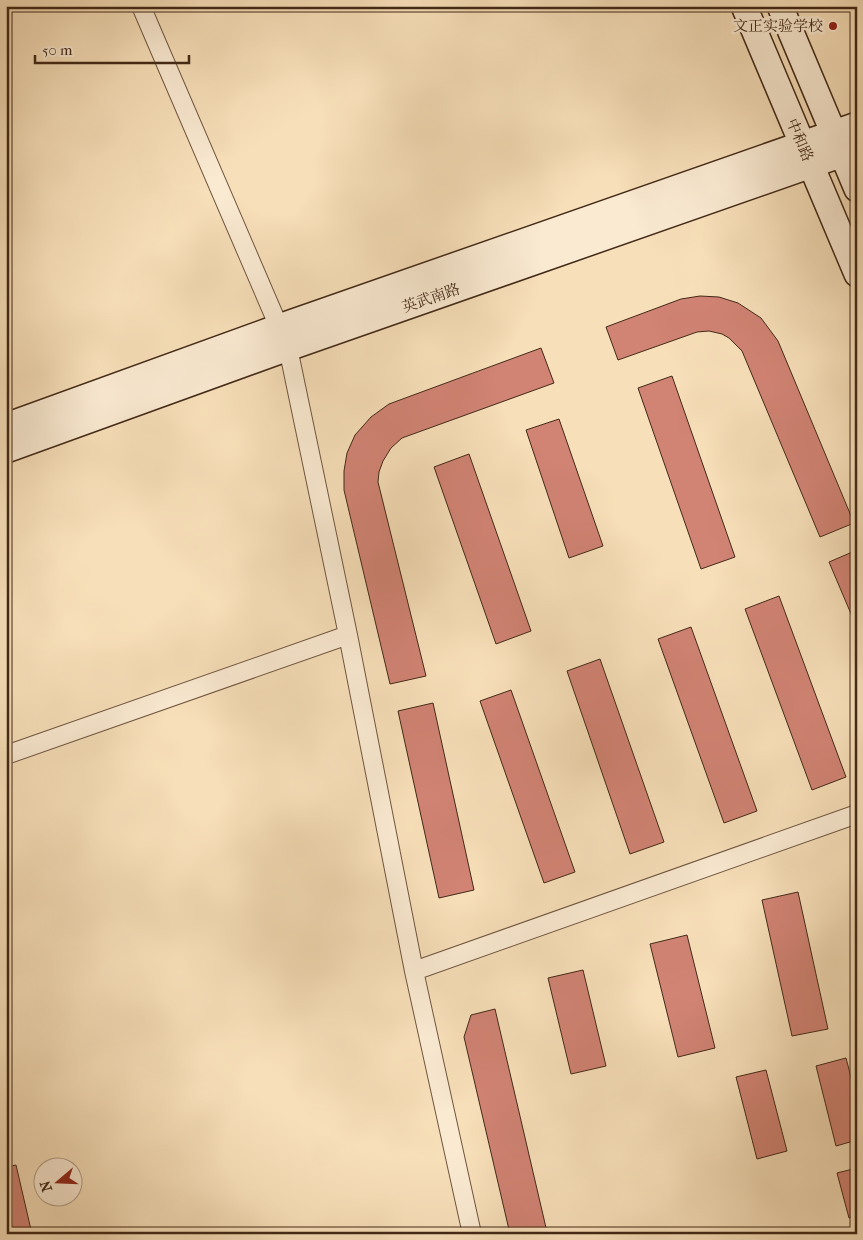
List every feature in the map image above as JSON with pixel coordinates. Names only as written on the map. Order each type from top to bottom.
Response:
[{"type":"main road","name":"中和路","points":[[744,6],[857,274]]},
{"type":"main road","points":[[780,6],[844,145],[857,189]]},
{"type":"main road","name":"英武南路","points":[[6,426],[284,337],[806,154],[844,145],[857,125]]},
{"type":"main road","name":"英武南路","points":[[6,450],[284,337]]},
{"type":"street","points":[[141,6],[284,337],[348,635],[414,971],[472,1234]]},
{"type":"street","points":[[6,755],[348,635]]},
{"type":"street","points":[[414,971],[857,814]]},
{"type":"building","points":[[700,296],[719,297],[738,303],[761,318],[778,341],[854,523],[820,537],[742,351],[729,338],[709,331],[697,332],[618,360],[606,327],[681,299]]},
{"type":"building","points":[[541,348],[554,383],[402,438],[391,448],[383,461],[378,482],[426,676],[390,684],[344,490],[344,471],[347,453],[355,435],[371,417],[389,404]]},
{"type":"building","points":[[672,376],[735,557],[701,569],[638,388]]},
{"type":"building","points":[[559,419],[603,546],[569,558],[526,430]]},
{"type":"building","points":[[469,454],[531,631],[496,644],[434,467]]},
{"type":"building","points":[[857,550],[857,628],[829,562]]},
{"type":"building","points":[[779,596],[846,777],[812,790],[745,609]]},
{"type":"building","points":[[691,627],[757,811],[724,823],[658,639]]},
{"type":"building","points":[[600,659],[664,842],[630,854],[567,671]]},
{"type":"building","points":[[511,690],[575,872],[544,883],[480,701]]},
{"type":"building","points":[[433,703],[474,890],[439,898],[398,711]]},
{"type":"building","points":[[798,892],[828,1029],[792,1036],[762,900]]},
{"type":"building","points":[[687,935],[715,1048],[678,1057],[650,944]]},
{"type":"building","points":[[583,970],[606,1066],[571,1074],[548,978]]},
{"type":"building","points":[[495,1009],[547,1232],[541,1234],[510,1234],[464,1037],[471,1015]]},
{"type":"building","points":[[846,1058],[857,1100],[857,1140],[836,1146],[816,1066]]},
{"type":"building","points":[[766,1070],[787,1151],[757,1159],[736,1077]]},
{"type":"building","points":[[16,1165],[32,1234],[6,1234],[6,1167]]},
{"type":"building","points":[[857,1168],[857,1216],[849,1218],[837,1173]]},
{"type":"place","name":"文正实验学校","points":[[833,26]]}]
